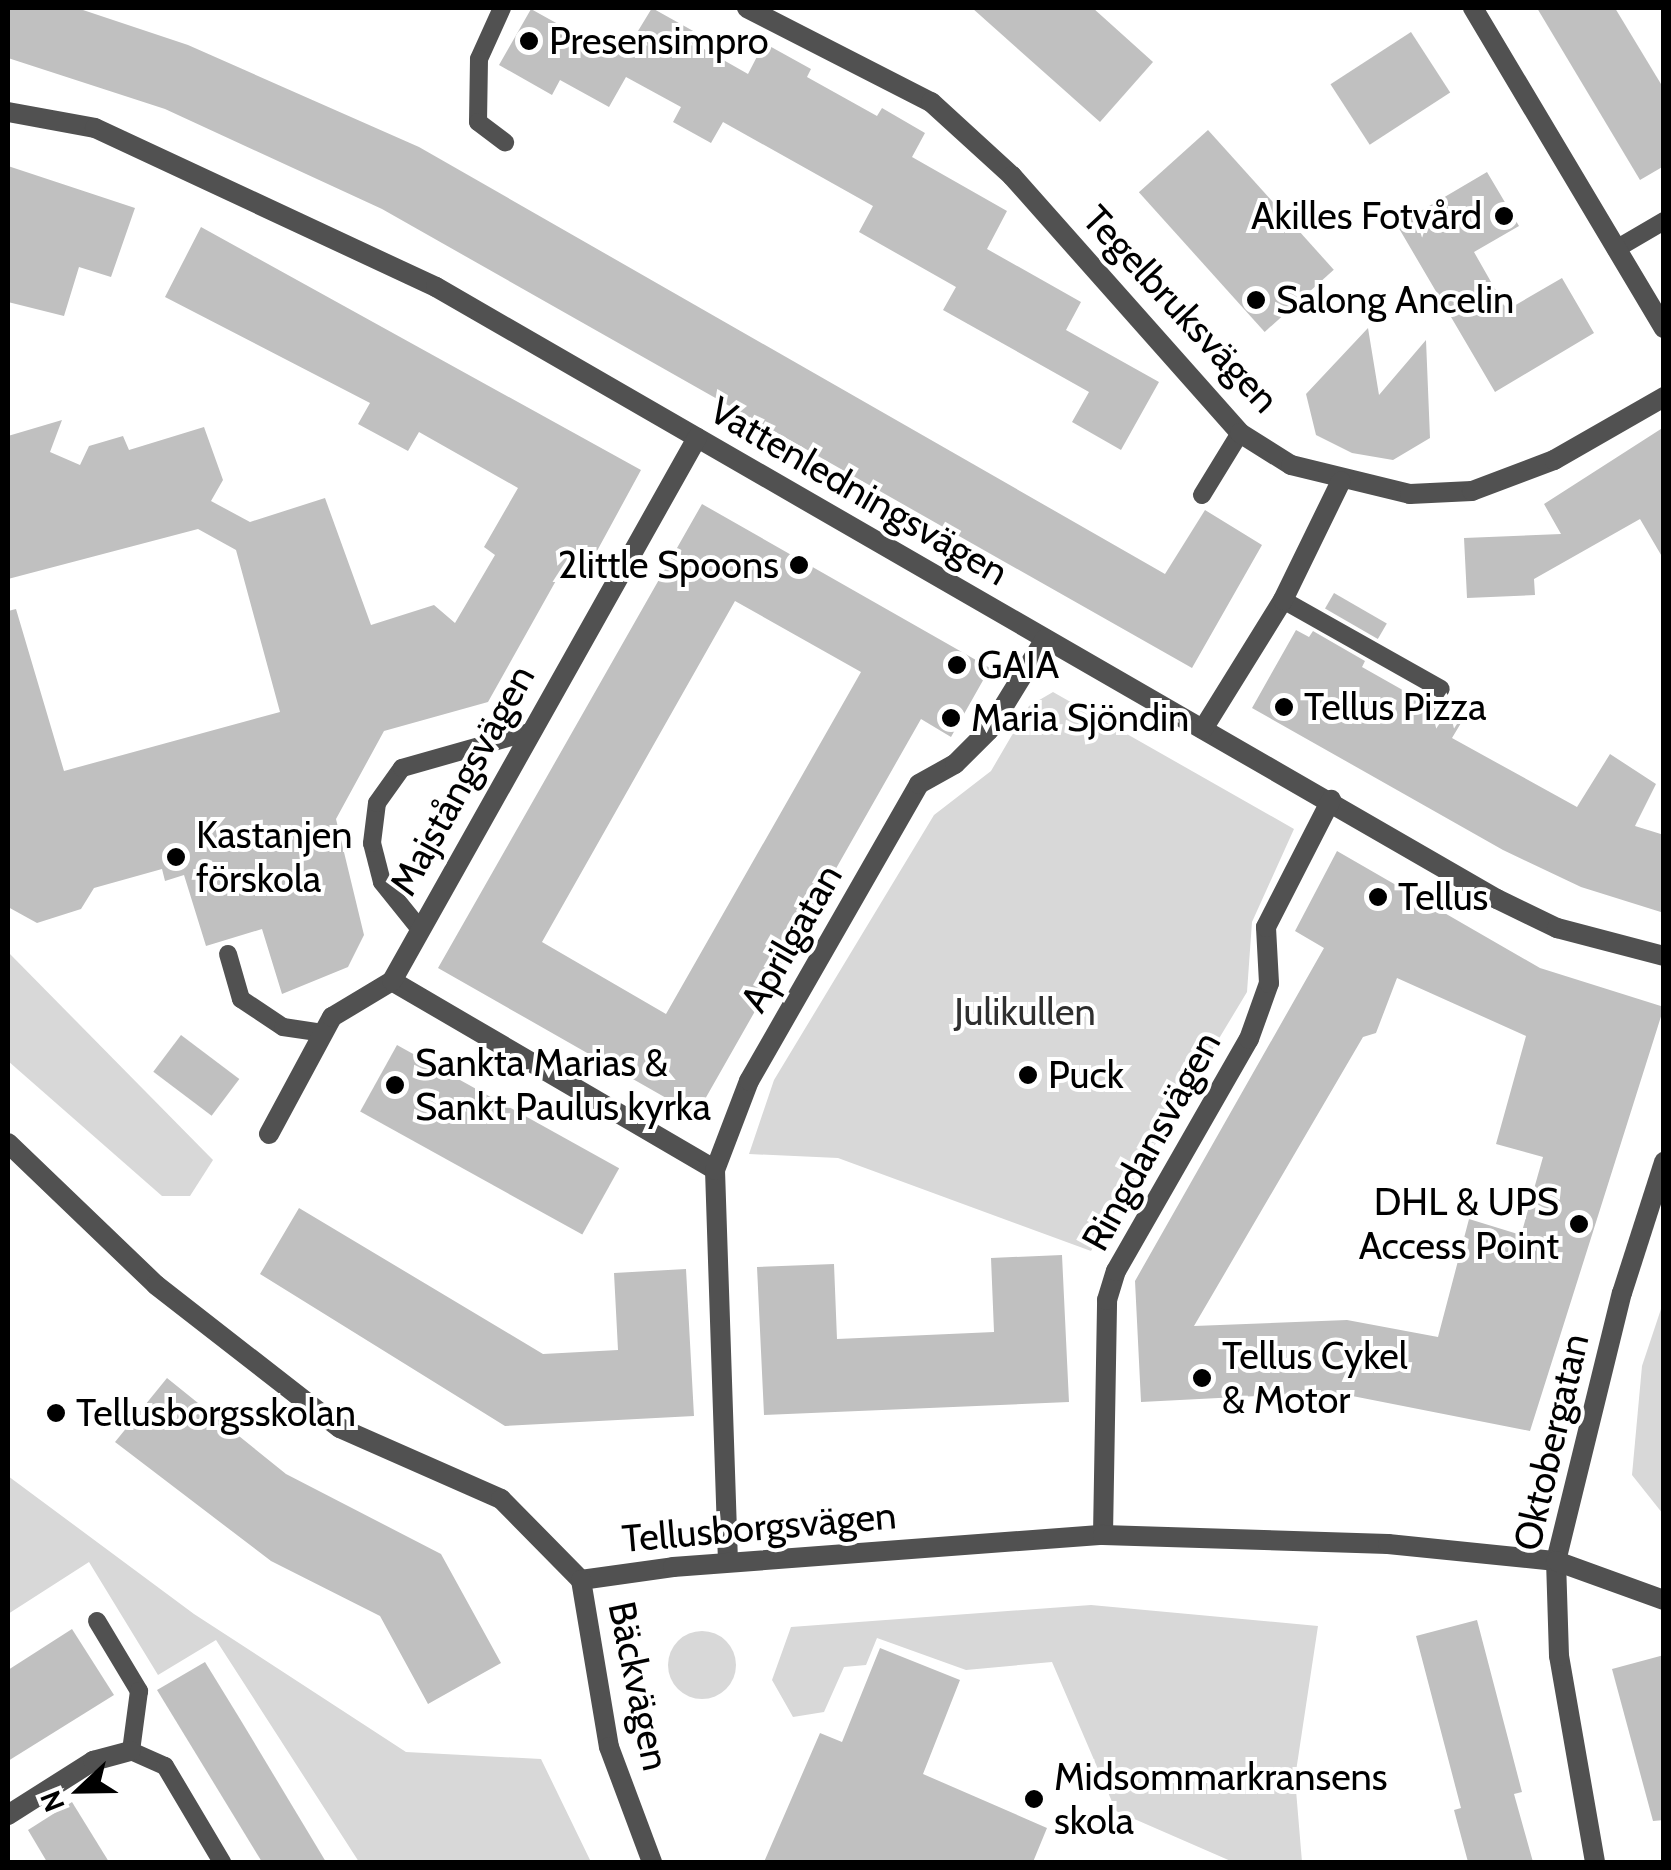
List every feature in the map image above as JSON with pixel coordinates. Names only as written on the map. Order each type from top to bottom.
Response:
[{"type":"street","name":"Tegelbruksvägen","points":[[747,8],[931,102],[975,139],[1240,432],[1290,465],[1410,494],[1472,491],[1554,460],[1664,397]]},
{"type":"street","points":[[1473,8],[1664,328]]},
{"type":"street","name":"Vattenledningsvägen","points":[[8,112],[94,128],[207,176],[436,287],[1542,921],[1664,956]]},
{"type":"street","name":"Majstångsvägen","points":[[392,981],[697,438]]},
{"type":"street","points":[[1203,729],[1283,600],[1341,480]]},
{"type":"street","name":"Aprilgatan","points":[[728,1562],[715,1170],[749,1082],[919,784],[955,764],[989,730],[1045,639]]},
{"type":"street","name":"Ringdansvägen","points":[[1103,1535],[1108,1300],[1116,1271],[1249,1039],[1269,983],[1266,927],[1331,800]]},
{"type":"street","points":[[269,1134],[332,1017],[392,981],[715,1170]]},
{"type":"street","name":"Tellusborgsvägen","points":[[8,1143],[156,1285],[340,1428],[500,1499],[581,1580],[728,1562],[1103,1535],[1388,1544],[1556,1561],[1664,1600]]},
{"type":"street","name":"Oktobergatan","points":[[1595,1862],[1559,1656],[1556,1561],[1622,1293],[1664,1162]]},
{"type":"street","name":"Bäckvägen","points":[[581,1580],[609,1747],[652,1862]]},
{"type":"street","points":[[8,1814],[93,1762],[131,1751]]},
{"type":"lane","points":[[502,8],[479,59],[478,122],[505,142]]},
{"type":"lane","points":[[1616,248],[1664,221]]},
{"type":"lane","points":[[1202,495],[1240,432]]},
{"type":"lane","points":[[1283,600],[1441,689]]},
{"type":"lane","points":[[419,928],[382,882],[372,844],[377,803],[402,768],[529,732]]},
{"type":"lane","points":[[228,954],[241,999],[283,1027],[323,1033]]},
{"type":"lane","points":[[97,1622],[140,1691],[131,1751],[165,1766],[222,1862]]},
{"type":"green space","name":"Julikullen","points":[[1053,692],[1294,829],[1252,922],[1247,992],[1091,1251],[838,1158],[749,1154],[774,1080],[934,815],[991,771],[1029,706]]},
{"type":"green space","points":[[8,952],[213,1160],[190,1196],[162,1196],[8,1061]]},
{"type":"green space","points":[[1663,1303],[1663,1514],[1632,1475],[1642,1366]]},
{"type":"green space","points":[[8,1476],[194,1614],[406,1752],[541,1759],[591,1862],[359,1862],[216,1640],[158,1675],[89,1562],[8,1614]]},
{"type":"green space","points":[[1091,1605],[1318,1626],[1295,1778],[1302,1862],[1233,1862],[1116,1811],[1052,1662],[966,1670],[877,1638],[866,1665],[844,1667],[824,1712],[793,1717],[772,1680],[791,1627]]},
{"type":"green space","points":[[702,1631],[726,1641],[736,1665],[726,1689],[702,1699],[678,1689],[668,1665],[678,1641]]},
{"type":"building","points":[[8,8],[77,8],[188,45],[419,147],[1165,574],[1205,510],[1262,545],[1192,668],[382,209],[165,109],[8,58]]},
{"type":"building","points":[[652,8],[695,32],[690,41],[748,74],[764,43],[811,69],[807,77],[877,116],[882,108],[925,133],[912,157],[1007,211],[987,249],[1081,302],[1066,330],[1159,382],[1121,450],[1072,422],[1089,392],[943,310],[956,287],[859,232],[873,206],[723,122],[711,143],[673,122],[681,107],[626,77],[609,107],[560,80],[552,95],[499,65],[531,9],[594,44],[600,34],[627,49]]},
{"type":"building","points":[[972,8],[1093,8],[1153,62],[1100,122]]},
{"type":"building","points":[[1537,8],[1615,8],[1664,89],[1664,166],[1640,180]]},
{"type":"building","points":[[1411,32],[1450,92],[1370,145],[1330,84]]},
{"type":"building","points":[[1208,130],[1334,270],[1265,332],[1139,192]]},
{"type":"building","points":[[8,166],[135,208],[111,277],[79,267],[64,316],[8,302]]},
{"type":"building","points":[[1487,172],[1519,226],[1474,252],[1507,310],[1562,278],[1594,333],[1495,392],[1397,225]]},
{"type":"building","points":[[201,227],[641,470],[591,562],[572,552],[488,702],[384,731],[336,819],[364,935],[348,967],[282,994],[262,929],[206,946],[184,875],[165,881],[162,869],[94,888],[81,909],[37,923],[8,907],[8,611],[16,609],[64,771],[280,712],[236,550],[198,529],[8,579],[8,436],[62,420],[50,452],[80,465],[89,446],[123,436],[129,450],[204,427],[223,480],[211,501],[250,522],[325,498],[371,625],[434,605],[455,623],[495,555],[484,547],[518,488],[419,432],[408,451],[358,424],[370,403],[165,297]]},
{"type":"building","points":[[1368,328],[1379,395],[1426,340],[1430,438],[1393,460],[1352,453],[1316,435],[1306,394]]},
{"type":"building","points":[[1664,427],[1664,560],[1640,519],[1534,579],[1535,595],[1467,598],[1464,538],[1561,534],[1544,504]]},
{"type":"building","points":[[702,504],[990,668],[951,737],[921,719],[696,1115],[438,968]],"holes":[[[735,601],[861,672],[666,1014],[542,942]]]},
{"type":"building","points":[[1334,593],[1387,623],[1378,639],[1325,609]]},
{"type":"building","points":[[1296,630],[1309,637],[1313,631],[1365,661],[1362,667],[1461,723],[1452,738],[1577,807],[1610,754],[1656,784],[1635,826],[1664,835],[1664,913],[1581,887],[1503,850],[1252,708]]},
{"type":"building","points":[[1337,851],[1540,968],[1664,1007],[1530,1431],[1332,1392],[1141,1402],[1135,1281],[1324,948],[1295,931]],"holes":[[[1397,978],[1526,1036],[1496,1144],[1543,1157],[1521,1235],[1469,1219],[1438,1337],[1347,1320],[1194,1326],[1363,1037],[1376,1033]]]},
{"type":"building","points":[[181,1035],[239,1079],[212,1116],[153,1072]]},
{"type":"building","points":[[397,1045],[619,1168],[582,1235],[360,1111]]},
{"type":"building","points":[[299,1208],[543,1354],[618,1350],[614,1273],[686,1269],[694,1416],[505,1426],[260,1274]]},
{"type":"building","points":[[1062,1255],[1069,1402],[764,1415],[757,1267],[834,1264],[837,1339],[994,1332],[991,1258]]},
{"type":"building","points":[[167,1378],[286,1474],[441,1554],[501,1663],[428,1704],[380,1616],[271,1561],[115,1442]]},
{"type":"building","points":[[1477,1620],[1522,1792],[1514,1794],[1533,1862],[1468,1862],[1454,1810],[1461,1808],[1416,1636]]},
{"type":"building","points":[[72,1629],[114,1695],[8,1761],[8,1670]]},
{"type":"building","name":"Midsommarkransens skola","points":[[880,1648],[960,1680],[923,1774],[1047,1828],[1033,1862],[764,1862],[820,1733],[842,1742]]},
{"type":"building","points":[[1664,1655],[1664,1820],[1653,1821],[1612,1669]]},
{"type":"building","points":[[205,1662],[326,1862],[262,1862],[157,1690]]},
{"type":"building","points":[[72,1802],[109,1862],[47,1862],[28,1830]]},
{"type":"place","name":"Presensimpro","points":[[529,41]]},
{"type":"place","name":"Akilles Fotvård","points":[[1504,216]]},
{"type":"place","name":"Salong Ancelin","points":[[1256,300]]},
{"type":"place","name":"2little Spoons","points":[[799,565]]},
{"type":"place","name":"GAIA","points":[[957,665]]},
{"type":"place","name":"Tellus Pizza","points":[[1284,707]]},
{"type":"place","name":"Maria Sjöndin","points":[[951,718]]},
{"type":"place","name":"Kastanjen förskola","points":[[176,857]]},
{"type":"place","name":"Tellus","points":[[1378,897]]},
{"type":"place","name":"Puck","points":[[1028,1075]]},
{"type":"place","name":"Sankta Marias & Sankt Paulus kyrka","points":[[395,1085]]},
{"type":"place","name":"DHL & UPS Access Point","points":[[1579,1224]]},
{"type":"place","name":"Tellus Cykel & Motor","points":[[1202,1378]]},
{"type":"place","name":"Tellusborgsskolan","points":[[56,1413]]},
{"type":"place","name":"Midsommarkransens skola","points":[[1034,1799]]}]
